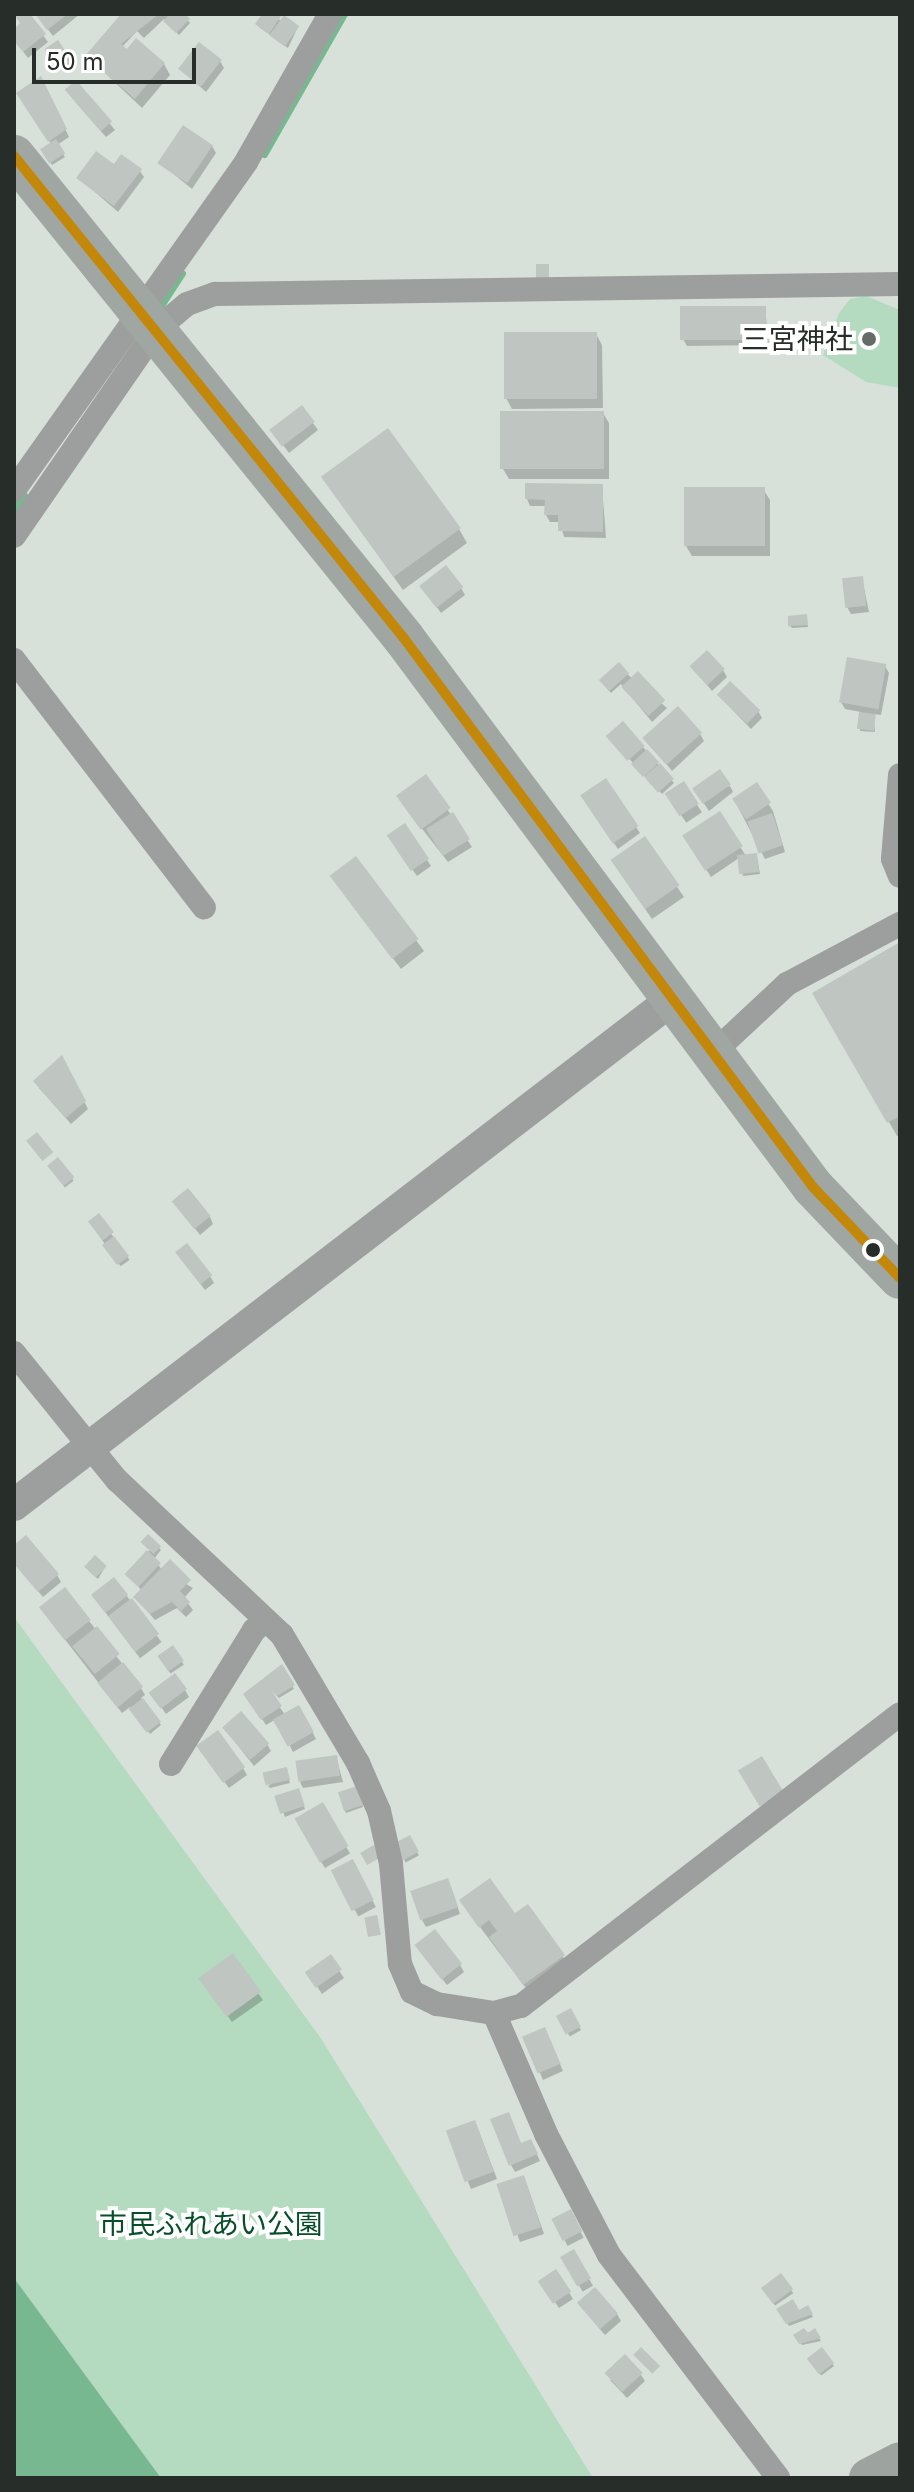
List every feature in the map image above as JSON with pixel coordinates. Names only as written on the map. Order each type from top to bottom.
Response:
[{"type":"highway","points":[[14,156],[403,637],[813,1187],[900,1278]]},
{"type":"main road","points":[[869,2478],[900,2462]]},
{"type":"street","points":[[14,536],[246,162],[330,14]]},
{"type":"street","points":[[14,490],[148,321],[215,294],[275,290],[900,284]]},
{"type":"street","points":[[14,660],[204,908]]},
{"type":"street","points":[[900,775],[893,859],[900,876]]},
{"type":"street","points":[[713,1053],[787,984],[900,924]]},
{"type":"street","points":[[14,1505],[85,1446],[674,998]]},
{"type":"street","points":[[14,1353],[85,1446],[282,1635],[323,1701],[379,1811],[391,1864],[400,1964],[412,1992],[437,2004],[494,2013],[521,2006],[900,1714]]},
{"type":"street","points":[[171,1764],[254,1630],[266,1621]]},
{"type":"street","points":[[494,2013],[546,2134],[609,2255],[778,2478]]},
{"type":"green space","points":[[866,296],[900,310],[900,388],[866,382],[823,355],[839,313],[850,299]]},
{"type":"green space","name":"市民ふれあい公園","points":[[14,1617],[320,2037],[593,2478],[161,2478],[14,2278]]},
{"type":"shaded area","points":[[14,2278],[161,2478],[14,2478]]},
{"type":"building","points":[[14,14],[30,14],[46,34],[23,52],[14,41],[14,29],[20,23]]},
{"type":"building","points":[[35,14],[68,14],[47,30]]},
{"type":"building","points":[[121,14],[159,14],[121,44],[127,49],[136,38],[165,63],[135,99],[85,56]]},
{"type":"building","points":[[170,14],[185,14],[190,19],[176,33],[163,21]]},
{"type":"building","points":[[262,14],[281,16],[269,34],[255,24]]},
{"type":"building","points":[[284,15],[299,26],[285,46],[269,35]]},
{"type":"building","points":[[58,40],[72,61],[59,70],[45,49]]},
{"type":"building","points":[[199,42],[222,60],[201,87],[178,69]]},
{"type":"building","points":[[41,76],[67,129],[48,142],[16,93]]},
{"type":"building","points":[[76,80],[112,122],[101,131],[65,90]]},
{"type":"building","points":[[183,125],[213,145],[187,183],[157,163]]},
{"type":"building","points":[[56,139],[65,153],[49,164],[40,149]]},
{"type":"building","points":[[96,151],[114,164],[121,154],[142,169],[114,206],[76,178]]},
{"type":"building","points":[[536,264],[549,264],[549,278],[536,278]]},
{"type":"building","points":[[680,306],[766,306],[766,340],[680,340]]},
{"type":"building","points":[[504,332],[597,332],[597,399],[504,399]]},
{"type":"building","name":"三宮神社","points":[[866,332],[875,336],[871,346],[862,342]]},
{"type":"building","points":[[302,405],[315,422],[282,446],[269,430]]},
{"type":"building","points":[[500,411],[604,411],[604,469],[500,469]]},
{"type":"building","points":[[388,428],[461,528],[394,577],[321,477]]},
{"type":"building","points":[[525,483],[603,484],[603,532],[558,531],[558,515],[544,515],[545,500],[525,499]]},
{"type":"building","points":[[684,487],[765,487],[765,546],[684,546]]},
{"type":"building","points":[[446,565],[463,587],[436,608],[419,586]]},
{"type":"building","points":[[863,576],[866,606],[845,608],[842,578]]},
{"type":"building","points":[[807,614],[808,625],[788,626],[788,616]]},
{"type":"building","points":[[707,650],[725,669],[707,685],[689,666]]},
{"type":"building","points":[[847,657],[886,664],[878,709],[839,702]]},
{"type":"building","points":[[619,662],[629,673],[609,691],[599,680]]},
{"type":"building","points":[[638,671],[665,700],[648,716],[621,687]]},
{"type":"building","points":[[730,681],[760,710],[747,724],[717,695]]},
{"type":"building","points":[[678,706],[702,733],[666,765],[642,738]]},
{"type":"building","points":[[859,712],[876,714],[874,731],[857,729]]},
{"type":"building","points":[[623,721],[645,746],[627,761],[606,736]]},
{"type":"building","points":[[647,749],[659,762],[643,777],[631,764]]},
{"type":"building","points":[[660,763],[674,779],[658,793],[644,777]]},
{"type":"building","points":[[720,769],[731,785],[703,804],[692,789]]},
{"type":"building","points":[[426,774],[451,808],[421,830],[396,796]]},
{"type":"building","points":[[606,778],[638,826],[613,843],[580,795]]},
{"type":"building","points":[[684,781],[699,804],[679,816],[665,794]]},
{"type":"building","points":[[757,782],[771,803],[746,820],[732,799]]},
{"type":"building","points":[[720,811],[743,846],[705,871],[682,836]]},
{"type":"building","points":[[453,812],[470,839],[443,856],[426,829]]},
{"type":"building","points":[[772,813],[783,845],[758,854],[747,821]]},
{"type":"building","points":[[405,823],[429,859],[411,871],[387,835]]},
{"type":"building","points":[[645,836],[679,885],[645,909],[611,860]]},
{"type":"building","points":[[757,853],[759,872],[739,874],[737,855]]},
{"type":"building","points":[[356,856],[419,939],[392,959],[330,876]]},
{"type":"building","points":[[900,942],[900,1116],[887,1123],[812,993]]},
{"type":"building","points":[[62,1055],[86,1101],[66,1118],[33,1081]]},
{"type":"building","points":[[37,1132],[53,1152],[42,1161],[26,1141]]},
{"type":"building","points":[[58,1157],[74,1177],[63,1186],[47,1166]]},
{"type":"building","points":[[188,1188],[211,1216],[194,1229],[172,1201]]},
{"type":"building","points":[[99,1213],[114,1232],[103,1241],[88,1222]]},
{"type":"building","points":[[114,1236],[129,1256],[117,1265],[102,1245]]},
{"type":"building","points":[[187,1243],[212,1275],[200,1285],[175,1252]]},
{"type":"building","points":[[148,1534],[161,1546],[154,1554],[140,1542]]},
{"type":"building","points":[[26,1535],[59,1574],[38,1592],[14,1564],[14,1545]]},
{"type":"building","points":[[147,1550],[161,1563],[138,1587],[124,1574]]},
{"type":"building","points":[[95,1555],[107,1566],[96,1578],[84,1567]]},
{"type":"building","points":[[170,1559],[191,1580],[180,1591],[190,1602],[181,1611],[172,1602],[150,1614],[133,1597]]},
{"type":"building","points":[[114,1577],[128,1595],[105,1613],[91,1595]]},
{"type":"building","points":[[65,1587],[91,1620],[65,1640],[39,1607]]},
{"type":"building","points":[[132,1598],[159,1634],[135,1652],[108,1616]]},
{"type":"building","points":[[97,1626],[120,1654],[95,1674],[72,1646]]},
{"type":"building","points":[[173,1645],[184,1661],[168,1671],[157,1656]]},
{"type":"building","points":[[123,1662],[143,1687],[117,1708],[97,1683]]},
{"type":"building","points":[[282,1664],[295,1685],[277,1696],[271,1690],[282,1706],[261,1720],[243,1694]]},
{"type":"building","points":[[175,1673],[187,1689],[161,1709],[149,1693]]},
{"type":"building","points":[[143,1698],[161,1722],[147,1733],[129,1709]]},
{"type":"building","points":[[299,1705],[314,1732],[288,1747],[273,1720]]},
{"type":"building","points":[[241,1711],[269,1743],[250,1760],[222,1727]]},
{"type":"building","points":[[218,1730],[245,1767],[223,1783],[196,1746]]},
{"type":"building","points":[[337,1755],[340,1776],[298,1782],[295,1761]]},
{"type":"building","points":[[762,1756],[784,1792],[760,1806],[738,1770]]},
{"type":"building","points":[[287,1767],[290,1780],[266,1785],[263,1773]]},
{"type":"building","points":[[357,1786],[363,1805],[344,1811],[338,1792]]},
{"type":"building","points":[[299,1788],[305,1806],[280,1814],[274,1796]]},
{"type":"building","points":[[323,1802],[348,1846],[320,1863],[294,1818]]},
{"type":"building","points":[[410,1835],[419,1852],[403,1860],[394,1843]]},
{"type":"building","points":[[374,1845],[381,1857],[367,1865],[360,1853]]},
{"type":"building","points":[[353,1859],[374,1900],[352,1911],[331,1870]]},
{"type":"building","points":[[448,1878],[458,1907],[420,1920],[410,1891]]},
{"type":"building","points":[[490,1878],[515,1913],[528,1904],[565,1955],[523,1985],[489,1937],[497,1931],[489,1920],[479,1928],[459,1900]]},
{"type":"building","points":[[377,1915],[381,1935],[368,1937],[364,1917]]},
{"type":"building","points":[[435,1929],[462,1964],[442,1980],[415,1945]]},
{"type":"building","points":[[233,1953],[261,1992],[226,2017],[198,1978]]},
{"type":"building","points":[[331,1954],[342,1970],[316,1988],[305,1972]]},
{"type":"building","points":[[571,2008],[581,2027],[566,2035],[556,2016]]},
{"type":"building","points":[[545,2027],[561,2064],[538,2074],[522,2037]]},
{"type":"building","points":[[509,2112],[521,2143],[531,2139],[538,2154],[509,2166],[490,2119]]},
{"type":"building","points":[[475,2120],[494,2172],[465,2182],[446,2131]]},
{"type":"building","points":[[524,2175],[541,2227],[513,2236],[496,2184]]},
{"type":"building","points":[[571,2209],[582,2231],[563,2241],[551,2219]]},
{"type":"building","points":[[574,2249],[591,2278],[577,2286],[560,2257]]},
{"type":"building","points":[[556,2269],[571,2291],[553,2304],[538,2281]]},
{"type":"building","points":[[781,2273],[793,2289],[773,2304],[761,2288]]},
{"type":"building","points":[[595,2287],[618,2313],[600,2329],[577,2303]]},
{"type":"building","points":[[793,2299],[799,2310],[808,2305],[813,2314],[786,2324],[776,2309]]},
{"type":"building","points":[[804,2328],[808,2333],[815,2328],[821,2338],[799,2344],[793,2335]]},
{"type":"building","points":[[641,2347],[660,2366],[652,2374],[633,2355]]},
{"type":"building","points":[[822,2347],[834,2363],[819,2374],[807,2358]]},
{"type":"building","points":[[625,2354],[643,2373],[622,2392],[605,2373]]},
{"type":"waterway","points":[[264,154],[344,14]]},
{"type":"waterway","points":[[158,310],[182,273]]},
{"type":"waterway","points":[[14,509],[24,495]]},
{"type":"transit line","points":[[14,156],[403,637],[813,1187],[900,1278]]},
{"type":"place","name":"三宮神社","points":[[869,339]]}]
